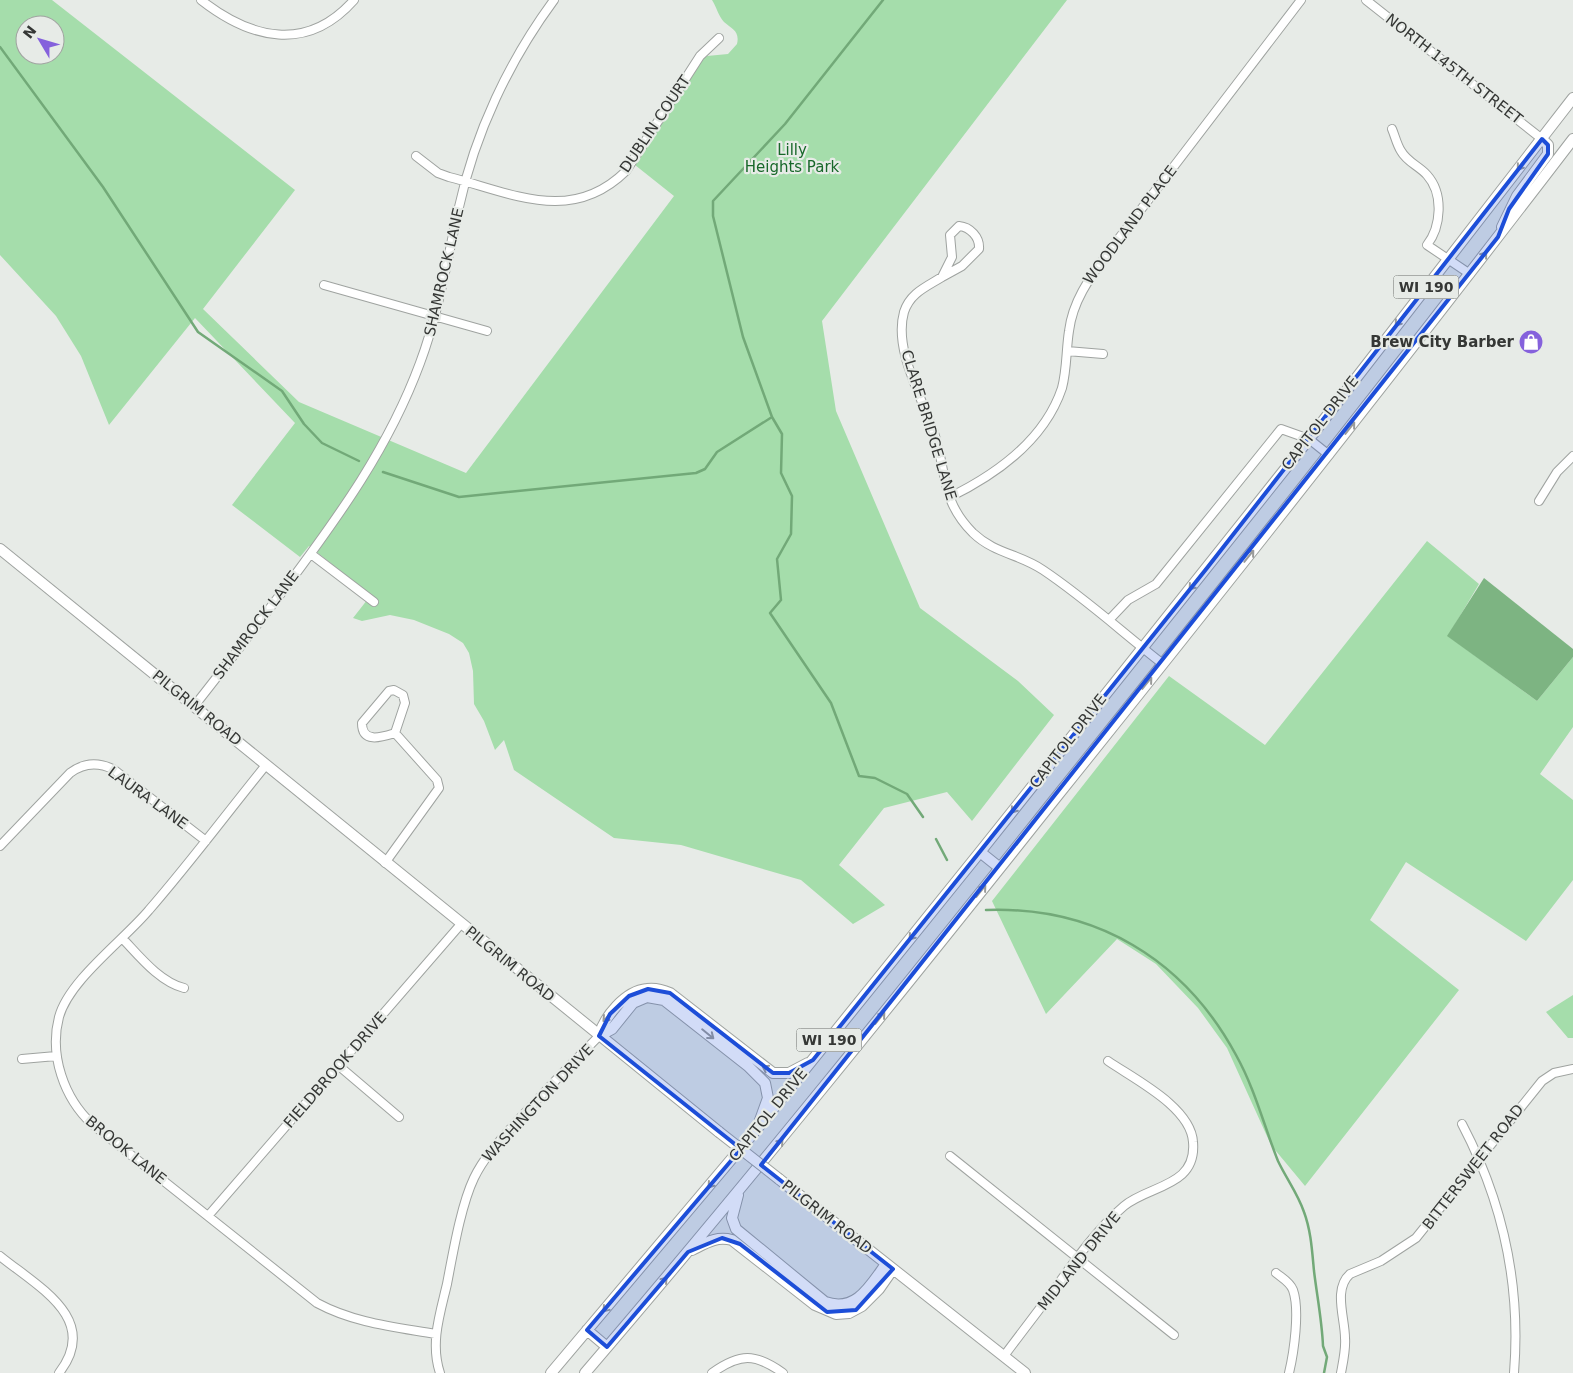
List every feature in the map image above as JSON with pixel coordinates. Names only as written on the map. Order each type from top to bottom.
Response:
[{"type":"main road","name":"CAPITOL DRIVE","points":[[551,1373],[756,1130],[980,852],[1309,439],[1573,98]]},
{"type":"main road","points":[[1498,237],[1509,209],[1548,154],[1548,145],[1542,139]]},
{"type":"main road","name":"CAPITOL DRIVE","points":[[585,1373],[740,1190],[1000,868],[1329,455],[1573,139]]},
{"type":"main road","name":"PILGRIM ROAD","points":[[0,549],[195,705],[599,1036],[1025,1373]]},
{"type":"main road","points":[[980,852],[1000,868]]},
{"type":"main road","points":[[599,1036],[603,1023],[629,996],[640,990],[660,989],[670,993],[773,1073],[789,1073],[813,1060]]},
{"type":"main road","points":[[599,1036],[612,1029],[628,1007],[639,1000],[647,997],[664,1000],[765,1083],[768,1098],[756,1130]]},
{"type":"main road","points":[[740,1190],[732,1218],[736,1229],[825,1302],[839,1306],[854,1302],[890,1266]]},
{"type":"main road","points":[[688,1252],[713,1240],[722,1238],[732,1240],[815,1305],[836,1314],[849,1313],[862,1306],[879,1289],[890,1266]]},
{"type":"main road","points":[[587,1330],[607,1347]]},
{"type":"street","points":[[201,0],[220,15],[246,29],[270,34],[294,34],[323,25],[344,10],[354,0]]},
{"type":"street","name":"SHAMROCK LANE","points":[[195,705],[350,501],[379,453],[406,398],[435,317],[466,181],[496,99],[526,43],[554,0]]},
{"type":"street","name":"WOODLAND PLACE","points":[[950,496],[997,468],[1035,435],[1047,421],[1057,401],[1064,377],[1071,318],[1079,297],[1091,276],[1301,0]]},
{"type":"street","name":"NORTH 145TH STREET","points":[[1366,0],[1542,139]]},
{"type":"street","name":"DUBLIN COURT","points":[[416,156],[438,172],[526,198],[553,203],[569,202],[597,193],[618,178],[632,163],[700,56],[719,38]]},
{"type":"street","points":[[1392,129],[1401,152],[1427,175],[1434,188],[1438,208],[1438,224],[1434,236],[1427,245],[1470,274]]},
{"type":"street","name":"CLARE BRIDGE LANE","points":[[942,277],[952,257],[950,235],[954,228],[964,226],[978,239],[979,248],[962,266],[918,291],[904,314],[903,324],[910,373],[936,438],[945,485],[966,525],[989,546],[1043,569],[1163,664]]},
{"type":"street","points":[[324,285],[487,331]]},
{"type":"street","points":[[1067,351],[1103,354]]},
{"type":"street","points":[[1108,620],[1128,600],[1156,584],[1281,429],[1309,439],[1329,455]]},
{"type":"street","points":[[1539,501],[1557,472],[1573,456]]},
{"type":"street","points":[[311,554],[374,602]]},
{"type":"street","points":[[394,690],[403,695],[405,703],[395,733],[372,738],[362,730],[362,723],[389,691],[394,690]]},
{"type":"street","points":[[386,863],[439,788],[437,780],[395,733]]},
{"type":"street","name":"LAURA LANE","points":[[0,846],[70,773],[81,767],[94,764],[113,769],[206,841]]},
{"type":"street","name":"BROOK LANE","points":[[266,765],[163,894],[123,939],[88,973],[64,1002],[57,1026],[56,1056],[65,1088],[83,1115],[290,1282],[331,1311],[363,1321],[435,1334]]},
{"type":"street","name":"FIELDBROOK DRIVE","points":[[208,1216],[461,924]]},
{"type":"street","points":[[123,939],[162,977],[174,986],[184,988]]},
{"type":"street","name":"WASHINGTON DRIVE","points":[[440,1373],[436,1359],[435,1334],[458,1230],[473,1179],[505,1134],[599,1036]]},
{"type":"street","points":[[22,1059],[56,1056]]},
{"type":"street","name":"MIDLAND DRIVE","points":[[1004,1356],[1078,1258],[1123,1207],[1139,1196],[1169,1184],[1184,1172],[1193,1153],[1192,1134],[1187,1122],[1175,1108],[1108,1061]]},
{"type":"street","points":[[339,1066],[399,1117]]},
{"type":"street","name":"BITTERSWEET ROAD","points":[[1341,1373],[1346,1338],[1341,1291],[1344,1280],[1350,1274],[1397,1252],[1416,1238],[1542,1081],[1554,1073],[1573,1069]]},
{"type":"street","points":[[1462,1124],[1479,1159],[1499,1214],[1512,1271],[1516,1319],[1514,1373]]},
{"type":"street","points":[[950,1156],[1174,1334]]},
{"type":"street","points":[[0,1256],[62,1307],[71,1322],[73,1333],[69,1358],[59,1373]]},
{"type":"street","points":[[1276,1273],[1289,1284],[1293,1291],[1295,1324],[1289,1373]]},
{"type":"street","points":[[712,1373],[731,1360],[747,1357],[766,1362],[783,1373]]},
{"type":"highlighted area","points":[[1542,139],[1548,145],[1548,154],[1509,209],[1498,237],[1470,274],[761,1165],[893,1269],[856,1310],[827,1312],[740,1244],[722,1238],[688,1252],[607,1347],[587,1330],[741,1149],[599,1036],[610,1014],[629,996],[648,989],[670,993],[773,1073],[789,1073],[813,1060],[1207,568]]},
{"type":"green space","name":"Lilly Heights Park","points":[[0,0],[52,0],[295,190],[203,309],[299,402],[466,473],[674,196],[635,165],[701,60],[707,56],[728,54],[737,44],[736,33],[722,20],[712,0],[1067,0],[822,321],[836,411],[920,608],[1018,681],[1054,715],[972,821],[947,792],[884,808],[839,865],[885,905],[853,924],[801,880],[681,845],[614,838],[514,770],[504,740],[495,750],[484,721],[474,704],[473,671],[469,653],[463,643],[449,634],[414,620],[390,615],[362,621],[353,618],[371,595],[309,546],[300,557],[232,505],[295,423],[195,318],[109,425],[81,356],[56,316],[0,255]]},
{"type":"green space","points":[[1427,541],[1479,584],[1448,636],[1537,701],[1573,657],[1573,727],[1540,774],[1573,800],[1573,880],[1526,941],[1406,862],[1370,920],[1459,990],[1305,1186],[1271,1145],[1227,1048],[1198,1008],[1156,964],[1117,939],[1046,1014],[992,901],[1169,676],[1265,745]]},
{"type":"green space","points":[[1484,578],[1573,649],[1573,657],[1537,701],[1447,636]]},
{"type":"green space","points":[[1573,995],[1573,1038],[1568,1038],[1546,1012]]},
{"type":"waterway","points":[[883,0],[785,124],[713,201],[713,216],[743,337],[772,417],[782,434],[781,473],[792,496],[791,534],[777,559],[781,600],[770,613],[831,703],[859,776],[875,778],[907,794],[923,817]]},
{"type":"waterway","points":[[0,47],[103,187],[198,332],[282,391],[304,424],[322,443],[359,461]]},
{"type":"waterway","points":[[383,472],[459,497],[696,473],[705,469],[717,452],[772,417]]},
{"type":"waterway","points":[[936,839],[947,860]]},
{"type":"waterway","points":[[986,910],[1026,911],[1064,917],[1100,929],[1133,945],[1163,966],[1190,991],[1215,1021],[1243,1068],[1278,1161],[1299,1199],[1306,1219],[1311,1241],[1323,1346],[1327,1357],[1324,1373]]},
{"type":"place","name":"Brew City Barber","points":[[1531,342]]}]
